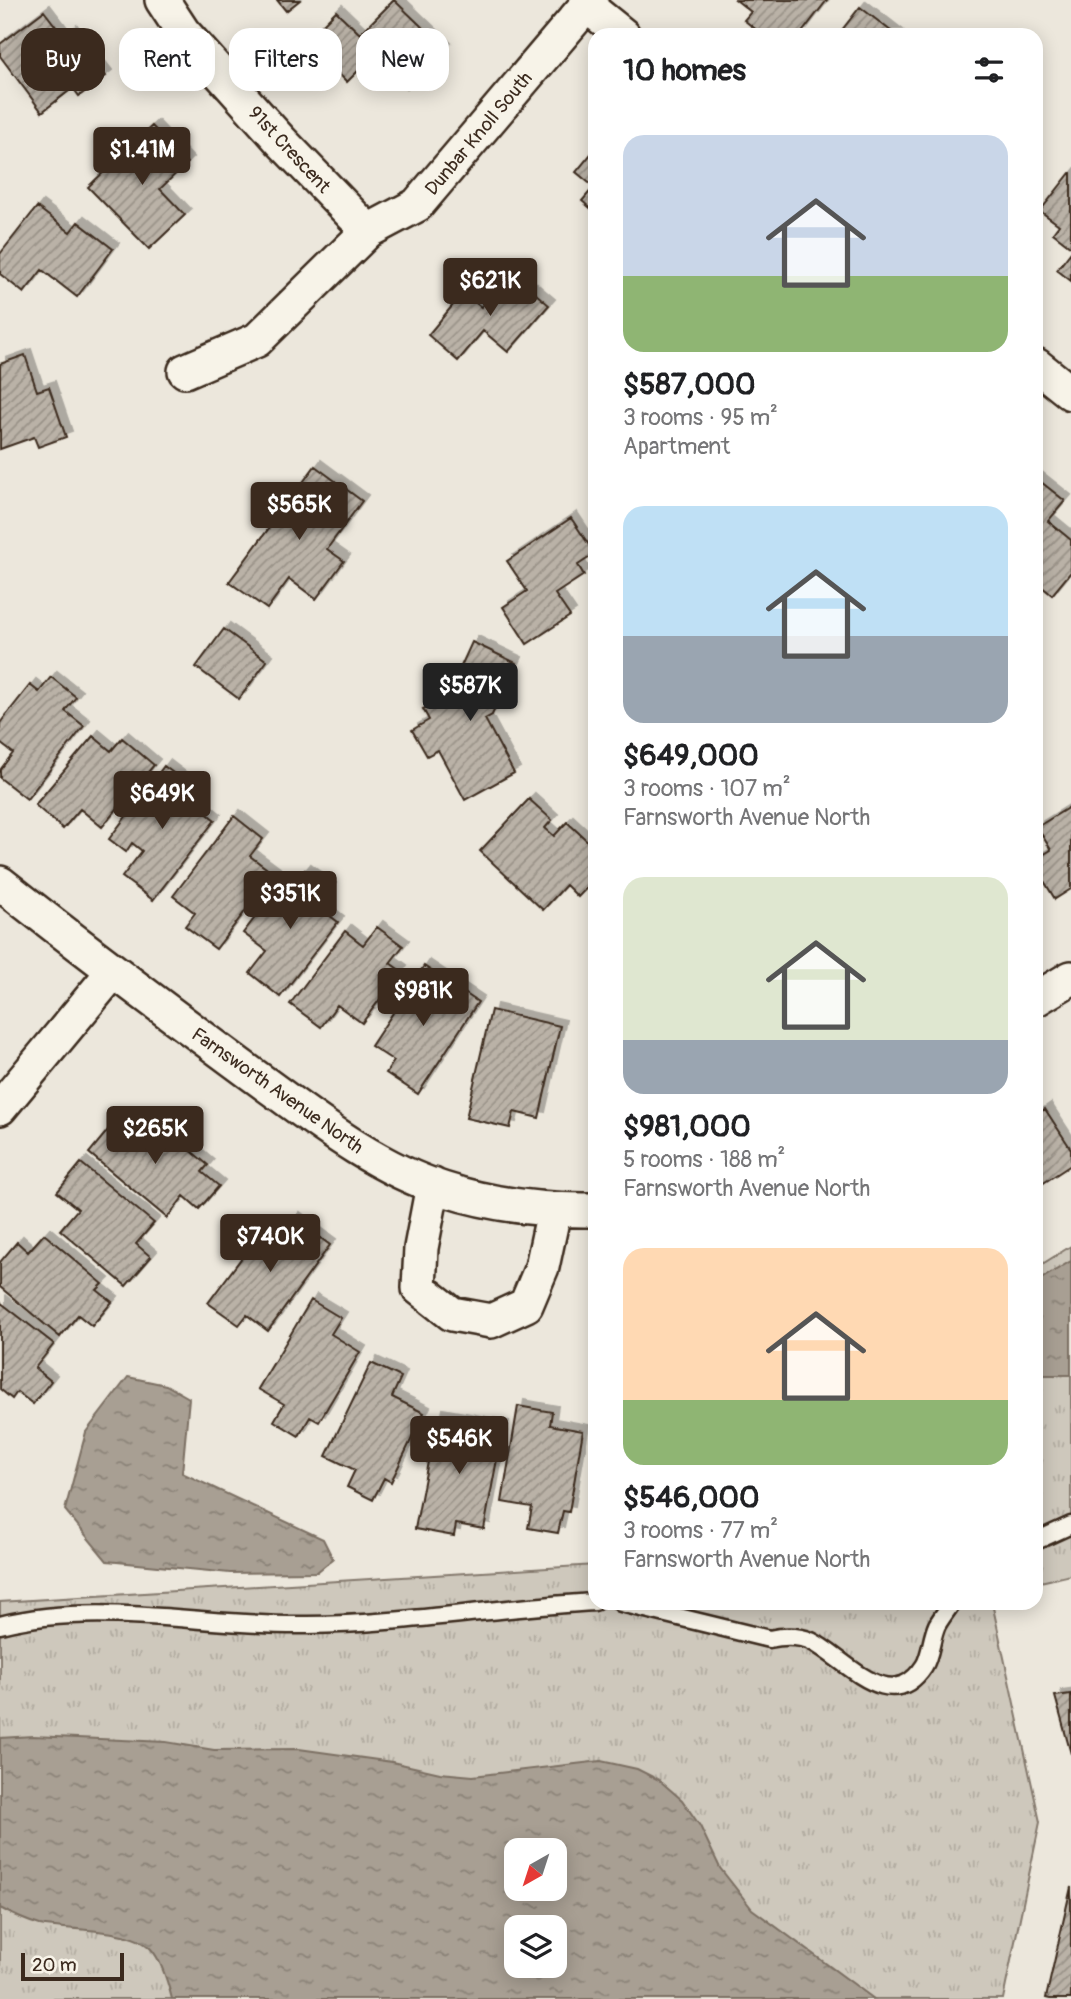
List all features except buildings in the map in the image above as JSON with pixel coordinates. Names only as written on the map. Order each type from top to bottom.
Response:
[{"type":"street","name":"91st Crescent","points":[[162,0],[183,32],[281,141],[368,231]]},
{"type":"street","name":"Dunbar Knoll South","points":[[184,371],[257,340],[368,231],[417,205],[589,3]]},
{"type":"street","points":[[589,3],[616,28]]},
{"type":"street","points":[[1043,371],[1071,393]]},
{"type":"street","name":"Farnsworth Avenue North","points":[[0,883],[113,972],[340,1137],[390,1166],[443,1189],[497,1202],[554,1211],[588,1210]]},
{"type":"street","points":[[0,1108],[113,972]]},
{"type":"street","points":[[1043,995],[1071,978]]},
{"type":"street","points":[[433,1185],[421,1248],[419,1288],[452,1314],[491,1321],[526,1305],[542,1267],[554,1211]]},
{"type":"lane","points":[[1043,1538],[1071,1525]]},
{"type":"lane","points":[[0,1625],[22,1620],[74,1616],[163,1616],[240,1625],[309,1625],[397,1620],[588,1602]]},
{"type":"lane","points":[[650,1610],[769,1639],[789,1636],[809,1640],[869,1681],[891,1688],[908,1683],[924,1666],[937,1625],[947,1610]]},
{"type":"green space","points":[[1071,1246],[1071,1575],[1043,1581],[1043,1264]]},
{"type":"green space","points":[[588,1565],[588,1610],[994,1610],[1040,1822],[1003,1999],[0,1999],[0,1602]]},
{"type":"water","points":[[1071,1261],[1071,1375],[1043,1375],[1043,1278]]},
{"type":"water","points":[[128,1377],[166,1385],[189,1398],[182,1473],[323,1539],[333,1559],[317,1572],[230,1573],[107,1561],[65,1510],[86,1432]]},
{"type":"water","points":[[33,1736],[166,1742],[214,1750],[299,1749],[473,1776],[601,1761],[637,1769],[659,1780],[682,1800],[700,1826],[720,1868],[752,1909],[874,1999],[172,1999],[158,1960],[142,1942],[115,1933],[40,1925],[0,1908],[0,1738]]}]
